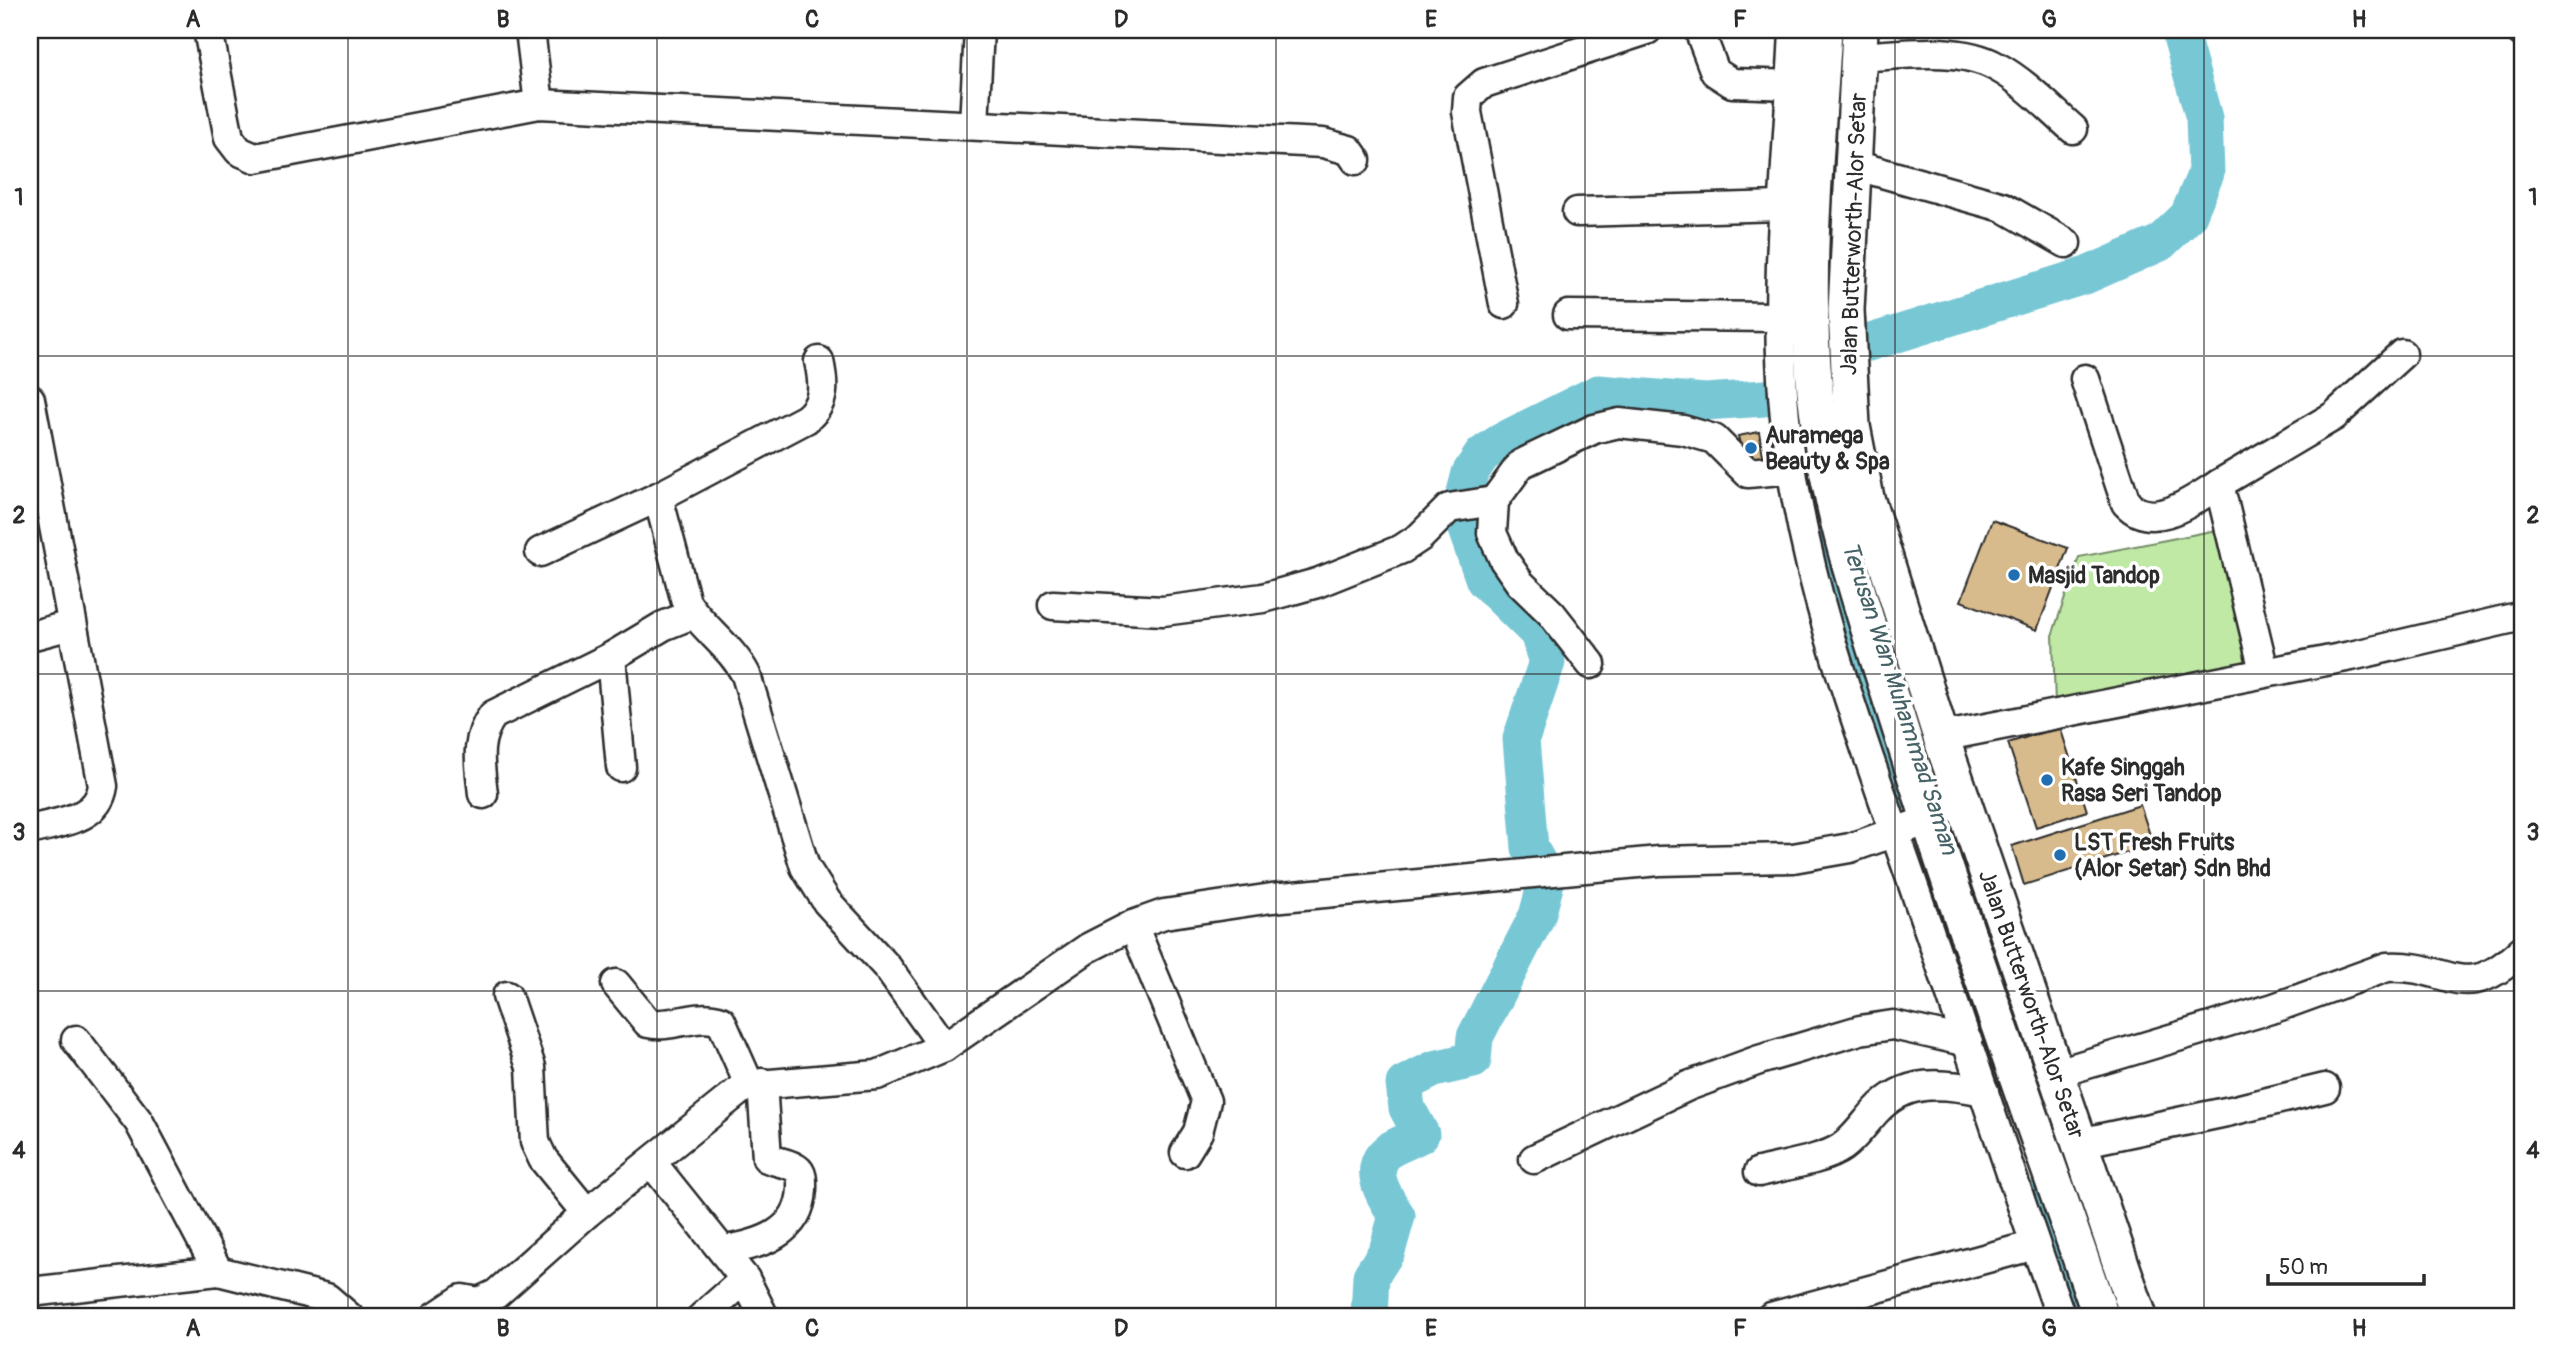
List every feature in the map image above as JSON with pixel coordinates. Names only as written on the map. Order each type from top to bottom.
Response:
[{"type":"main road","name":"Jalan Butterworth-Alor Setar","points":[[1824,30],[1812,234],[1811,321],[1821,440],[1844,548],[1929,820],[2101,1317]]},
{"type":"main road","name":"Jalan Butterworth-Alor Setar","points":[[1859,43],[1846,310],[1848,383],[1857,460],[1866,498],[1941,737],[2139,1317]]},
{"type":"street","points":[[208,30],[229,138],[247,157],[539,104],[1323,143],[1349,150],[1356,160]]},
{"type":"street","points":[[530,30],[539,104]]},
{"type":"street","points":[[974,124],[979,30]]},
{"type":"street","points":[[1504,304],[1467,112],[1471,92],[1484,83],[1647,30]]},
{"type":"street","points":[[1699,30],[1715,72],[1732,83],[1791,85]]},
{"type":"street","points":[[1794,30],[1781,206],[1779,317],[1792,469],[1808,555],[1824,617],[1895,833],[2061,1317]]},
{"type":"street","points":[[1859,43],[1970,57],[1997,66],[2073,129]]},
{"type":"street","points":[[1854,165],[2003,207],[2066,243]]},
{"type":"street","points":[[1577,212],[1781,206]]},
{"type":"street","points":[[1568,315],[1779,317]]},
{"type":"street","points":[[2085,379],[2126,503],[2136,514],[2146,516],[2179,510],[2334,416],[2402,354]]},
{"type":"street","points":[[540,552],[658,497],[817,410],[823,385],[819,361]]},
{"type":"street","points":[[30,399],[34,445],[103,786],[102,798],[84,815],[30,830]]},
{"type":"street","points":[[1053,605],[1163,611],[1264,598],[1317,583],[1402,549],[1420,537],[1449,508],[1490,501],[1521,464],[1594,429],[1619,423],[1682,430],[1714,439],[1748,473],[1792,469]]},
{"type":"street","points":[[2219,484],[2264,671]]},
{"type":"street","points":[[658,497],[680,585],[693,614],[733,654],[746,675],[797,847],[816,888],[887,967],[944,1046]]},
{"type":"street","points":[[1490,501],[1492,533],[1504,560],[1520,583],[1551,613],[1591,664]]},
{"type":"street","points":[[483,794],[479,743],[483,728],[493,715],[611,657],[663,625],[693,614]]},
{"type":"street","points":[[1941,737],[2264,671],[2351,656],[2522,616]]},
{"type":"street","points":[[30,636],[71,625]]},
{"type":"street","points":[[611,657],[621,767]]},
{"type":"street","points":[[435,1317],[462,1299],[480,1310],[587,1213],[755,1084],[877,1075],[944,1046],[1088,948],[1133,925],[1164,914],[1272,898],[1659,860],[1793,858],[1850,848],[1929,820]]},
{"type":"street","points":[[1133,925],[1206,1101],[1198,1132],[1185,1153]]},
{"type":"street","points":[[2057,1073],[2274,1008],[2387,967],[2406,968],[2463,980],[2481,980],[2503,969],[2522,950]]},
{"type":"street","points":[[617,984],[648,1023],[663,1024],[699,1018],[721,1021],[755,1084],[767,1157],[796,1168],[801,1174],[802,1192],[795,1213],[779,1236],[755,1246],[724,1250]]},
{"type":"street","points":[[507,996],[531,1067],[534,1142],[543,1159],[587,1213]]},
{"type":"street","points":[[1534,1159],[1688,1086],[1759,1060],[1860,1030],[1893,1025],[1968,1042]]},
{"type":"street","points":[[76,1040],[139,1122],[218,1271]]},
{"type":"street","points":[[1759,1172],[1842,1147],[1884,1101],[1900,1091],[1916,1086],[1950,1084],[1984,1091]]},
{"type":"street","points":[[2079,1143],[2325,1088]]},
{"type":"street","points":[[652,1163],[724,1250],[745,1279],[764,1317]]},
{"type":"street","points":[[1771,1317],[2035,1245]]},
{"type":"street","points":[[30,1292],[218,1271],[327,1298],[349,1317]]},
{"type":"street","points":[[702,1317],[745,1279]]},
{"type":"green space","points":[[2217,530],[2253,670],[2055,708],[2053,633],[2079,557]]},
{"type":"building","name":"Auramega Beauty & Spa","points":[[1759,432],[1764,461],[1745,465],[1738,436]]},
{"type":"building","name":"Masjid Tandop","points":[[1992,520],[2068,548],[2037,630],[1961,601]]},
{"type":"building","points":[[2060,727],[2087,811],[2036,827],[2008,743]]},
{"type":"building","points":[[2140,805],[2153,844],[2024,885],[2012,846]]},
{"type":"waterway","points":[[1868,343],[2087,275],[2160,243],[2188,216],[2206,173],[2204,118],[2182,40],[2182,30]]},
{"type":"waterway","points":[[1369,1317],[1371,1276],[1387,1251],[1397,1216],[1380,1184],[1378,1167],[1381,1159],[1390,1150],[1421,1134],[1407,1108],[1404,1084],[1434,1069],[1473,1060],[1475,1037],[1537,916],[1547,879],[1530,848],[1521,739],[1547,662],[1538,633],[1484,580],[1460,512],[1470,473],[1482,455],[1502,441],[1598,393],[1705,402],[1765,398]]},
{"type":"waterway","name":"Terusan Wan Muhammad Saman","points":[[1802,419],[1807,468],[1827,564],[1856,659],[1905,799]]},
{"type":"waterway","name":"Terusan Wan Muhammad Saman","points":[[2038,1190],[2082,1317]]},
{"type":"place","name":"Auramega Beauty & Spa","points":[[1751,448]]},
{"type":"place","name":"Masjid Tandop","points":[[2014,575]]},
{"type":"place","name":"Kafe Singgah Rasa Seri Tandop","points":[[2047,780]]},
{"type":"place","name":"LST Fresh Fruits (Alor Setar) Sdn Bhd","points":[[2060,855]]}]
